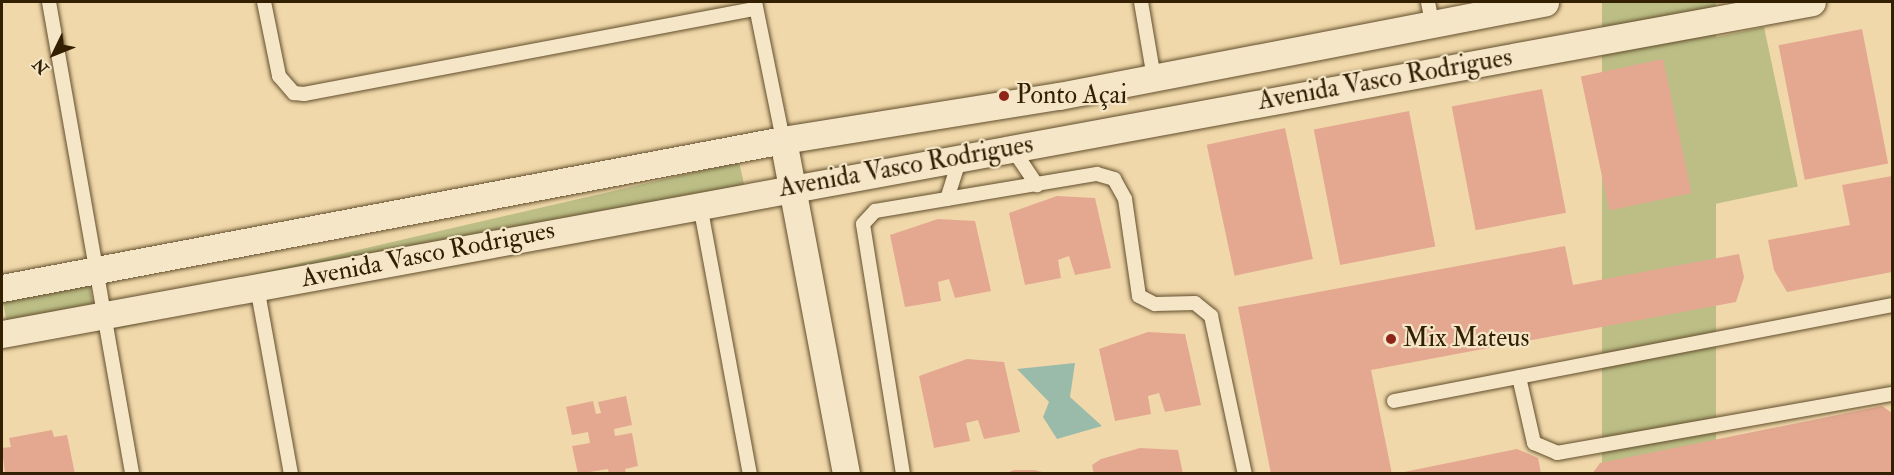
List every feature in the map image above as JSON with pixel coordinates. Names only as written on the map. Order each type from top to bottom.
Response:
[{"type":"street","name":"Avenida Vasco Rodrigues","points":[[2,288],[783,140],[1154,78],[1430,12],[1545,2]]},
{"type":"street","name":"Avenida Vasco Rodrigues","points":[[2,334],[1812,2]]},
{"type":"street","points":[[783,140],[846,474]]},
{"type":"lane","points":[[49,2],[99,271],[132,474]]},
{"type":"lane","points":[[264,2],[279,76],[294,93],[304,93],[756,5],[783,140]]},
{"type":"lane","points":[[1141,2],[1154,78]]},
{"type":"lane","points":[[1012,148],[1037,184]]},
{"type":"lane","points":[[947,199],[960,158]]},
{"type":"lane","points":[[903,474],[863,224],[875,211],[1097,174],[1120,187],[1139,296],[1155,304],[1194,303],[1211,316],[1245,474]]},
{"type":"lane","points":[[700,205],[750,474]]},
{"type":"lane","points":[[257,287],[291,474]]},
{"type":"lane","points":[[1394,401],[1893,305]]},
{"type":"lane","points":[[1520,377],[1534,443],[1557,453],[1893,394]]},
{"type":"green space","points":[[1602,2],[1716,2],[1716,474],[1602,474]]},
{"type":"green space","points":[[1764,27],[1798,186],[1709,205],[1675,46]]},
{"type":"green space","points":[[739,162],[744,184],[119,329],[113,306]]},
{"type":"green space","points":[[89,284],[93,304],[6,320],[3,301]]},
{"type":"shaded area","points":[[1075,363],[1070,397],[1102,426],[1057,439],[1043,417],[1049,402],[1017,369]]},
{"type":"building","points":[[1862,29],[1888,163],[1805,180],[1779,45]]},
{"type":"building","points":[[1663,59],[1691,193],[1609,210],[1581,76]]},
{"type":"building","points":[[1542,89],[1566,213],[1476,230],[1452,107]]},
{"type":"building","points":[[1409,111],[1435,246],[1340,265],[1314,130]]},
{"type":"building","points":[[1285,128],[1313,259],[1235,276],[1207,145]]},
{"type":"building","points":[[1892,176],[1892,272],[1787,292],[1774,270],[1768,240],[1850,225],[1842,185]]},
{"type":"building","points":[[1057,196],[1095,198],[1111,268],[1075,275],[1069,256],[1058,260],[1061,278],[1025,285],[1009,213]]},
{"type":"building","points":[[938,219],[975,221],[991,291],[955,298],[949,279],[938,282],[941,301],[905,307],[890,235]]},
{"type":"building","name":"Mix Mateus","points":[[1565,246],[1573,285],[1739,254],[1744,277],[1736,302],[1371,370],[1392,474],[1271,474],[1238,307]]},
{"type":"building","points":[[1148,332],[1185,334],[1201,405],[1165,412],[1159,393],[1148,396],[1151,414],[1115,421],[1099,349]]},
{"type":"building","points":[[967,359],[1004,362],[1020,432],[984,439],[978,420],[966,423],[970,441],[934,448],[919,376]]},
{"type":"building","points":[[626,396],[632,425],[614,429],[615,436],[632,433],[638,466],[625,469],[626,474],[609,474],[608,469],[578,474],[572,446],[590,443],[588,432],[572,435],[566,407],[593,401],[596,414],[601,413],[598,402]]},
{"type":"building","points":[[1882,406],[1892,413],[1892,474],[1592,474],[1600,463]]},
{"type":"building","points":[[52,430],[54,437],[67,435],[75,474],[5,474],[2,448],[11,447],[9,438]]},
{"type":"building","points":[[1140,448],[1178,450],[1183,474],[1094,474],[1092,465],[1101,459]]},
{"type":"building","points":[[1517,449],[1538,458],[1541,474],[1394,474]]},
{"type":"building","points":[[1014,470],[1035,470],[1049,474],[1004,474]]},
{"type":"place","name":"Ponto Açai","points":[[1004,96]]},
{"type":"place","name":"Mix Mateus","points":[[1391,339]]}]
